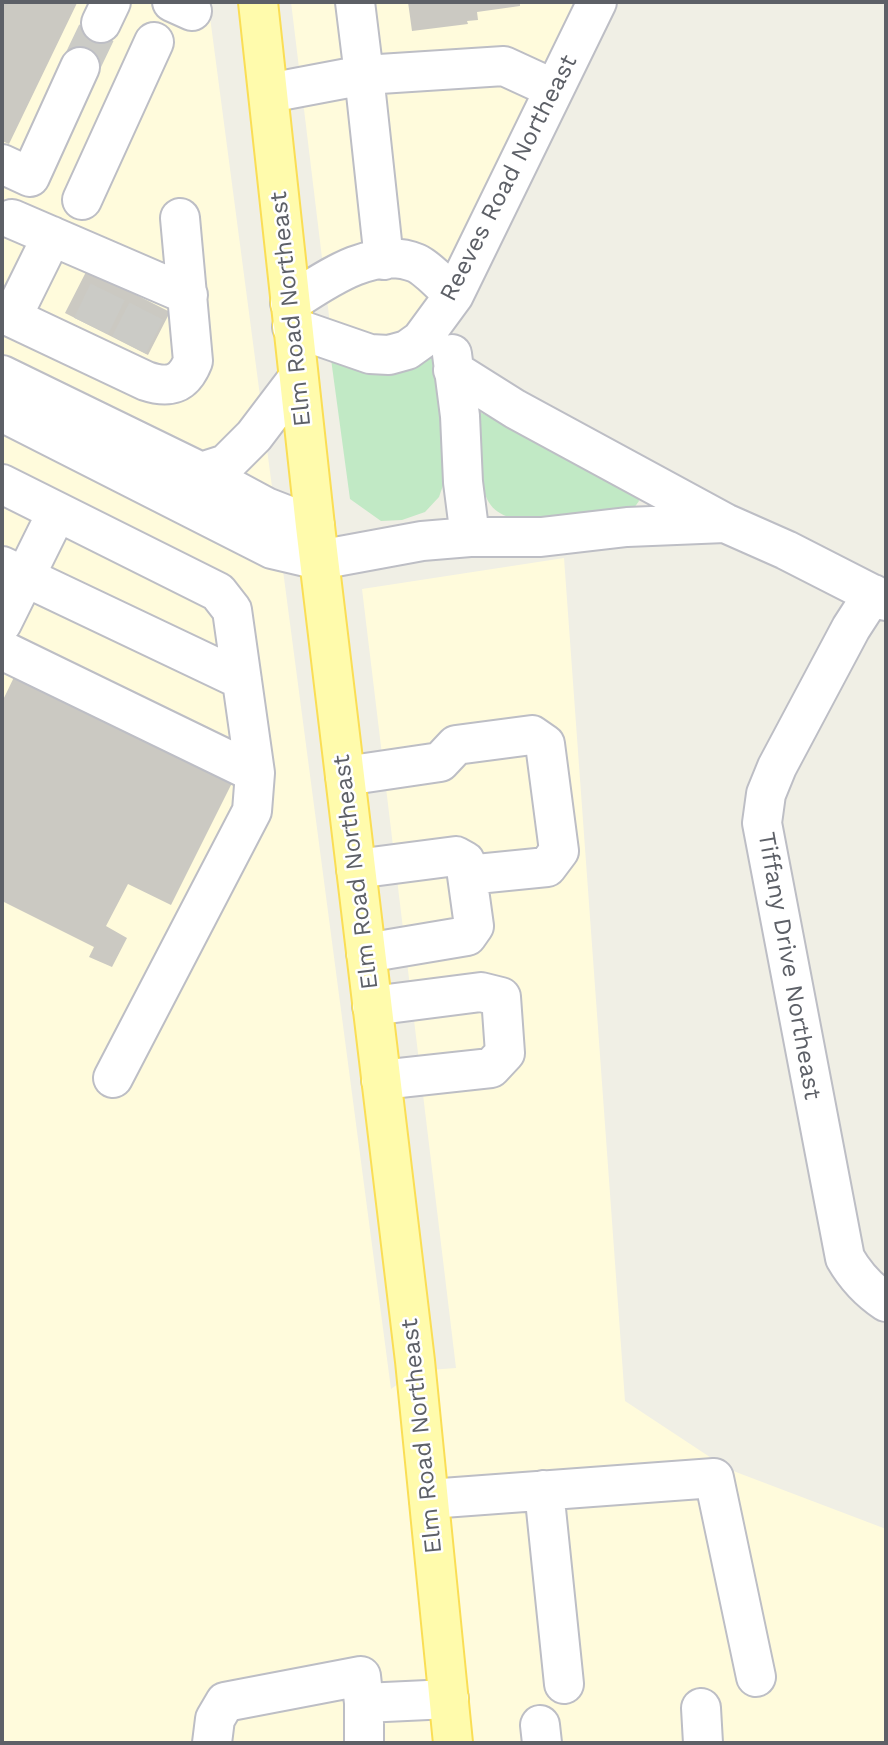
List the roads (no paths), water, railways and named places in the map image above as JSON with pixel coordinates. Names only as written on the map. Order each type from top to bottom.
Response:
[{"type":"main road","name":"Elm Road Northeast","points":[[258,2],[298,378],[429,1499],[453,1743]]},
{"type":"street","points":[[355,2],[384,260]]},
{"type":"street","name":"Reeves Road Northeast","points":[[291,315],[370,354],[389,355],[407,350],[421,340],[454,295],[597,2]]},
{"type":"street","points":[[82,200],[153,42]]},
{"type":"street","points":[[269,93],[364,75],[504,66],[554,89]]},
{"type":"street","points":[[16,171],[80,67]]},
{"type":"street","points":[[52,236],[7,315],[85,338],[123,356],[146,381],[160,386],[176,383],[187,375],[193,361],[166,293],[180,218]]},
{"type":"street","points":[[6,230],[52,236],[116,274],[166,293]]},
{"type":"street","points":[[291,315],[331,276],[371,261],[397,258],[418,264],[454,295],[450,331],[470,537]]},
{"type":"street","points":[[453,370],[515,410],[725,523],[786,550],[880,598]]},
{"type":"street","points":[[2,375],[201,472],[266,507],[317,543]]},
{"type":"street","points":[[201,472],[226,464],[254,436],[298,378]]},
{"type":"street","points":[[2,412],[272,549],[317,543],[541,537],[627,527],[725,523]]},
{"type":"street","points":[[2,484],[218,592],[232,610],[255,773],[252,811],[113,1078]]},
{"type":"street","points":[[2,623],[13,572],[57,512]]},
{"type":"street","points":[[13,572],[242,680]]},
{"type":"street","name":"Tiffany Drive Northeast","points":[[880,598],[851,628],[777,767],[766,794],[762,823],[841,1246],[854,1275],[869,1291],[886,1302]]},
{"type":"street","points":[[2,650],[255,773]]},
{"type":"street","points":[[345,776],[440,762],[456,744],[532,735],[545,744],[559,851],[547,867],[467,875]]},
{"type":"street","points":[[356,869],[456,856],[465,860],[474,926],[467,936],[366,953]]},
{"type":"street","points":[[372,1006],[481,992],[501,997],[505,1054],[491,1068],[382,1080]]},
{"type":"street","points":[[429,1499],[714,1478],[756,1677]]},
{"type":"street","points":[[544,1490],[564,1684]]},
{"type":"street","points":[[212,1743],[215,1719],[225,1702],[360,1676],[364,1703],[364,1743]]},
{"type":"street","points":[[364,1703],[449,1699]]},
{"type":"tunnel","points":[[80,67],[101,23]]},
{"type":"tunnel","points":[[91,326],[112,283]]},
{"type":"tunnel","points":[[129,345],[151,302]]}]
